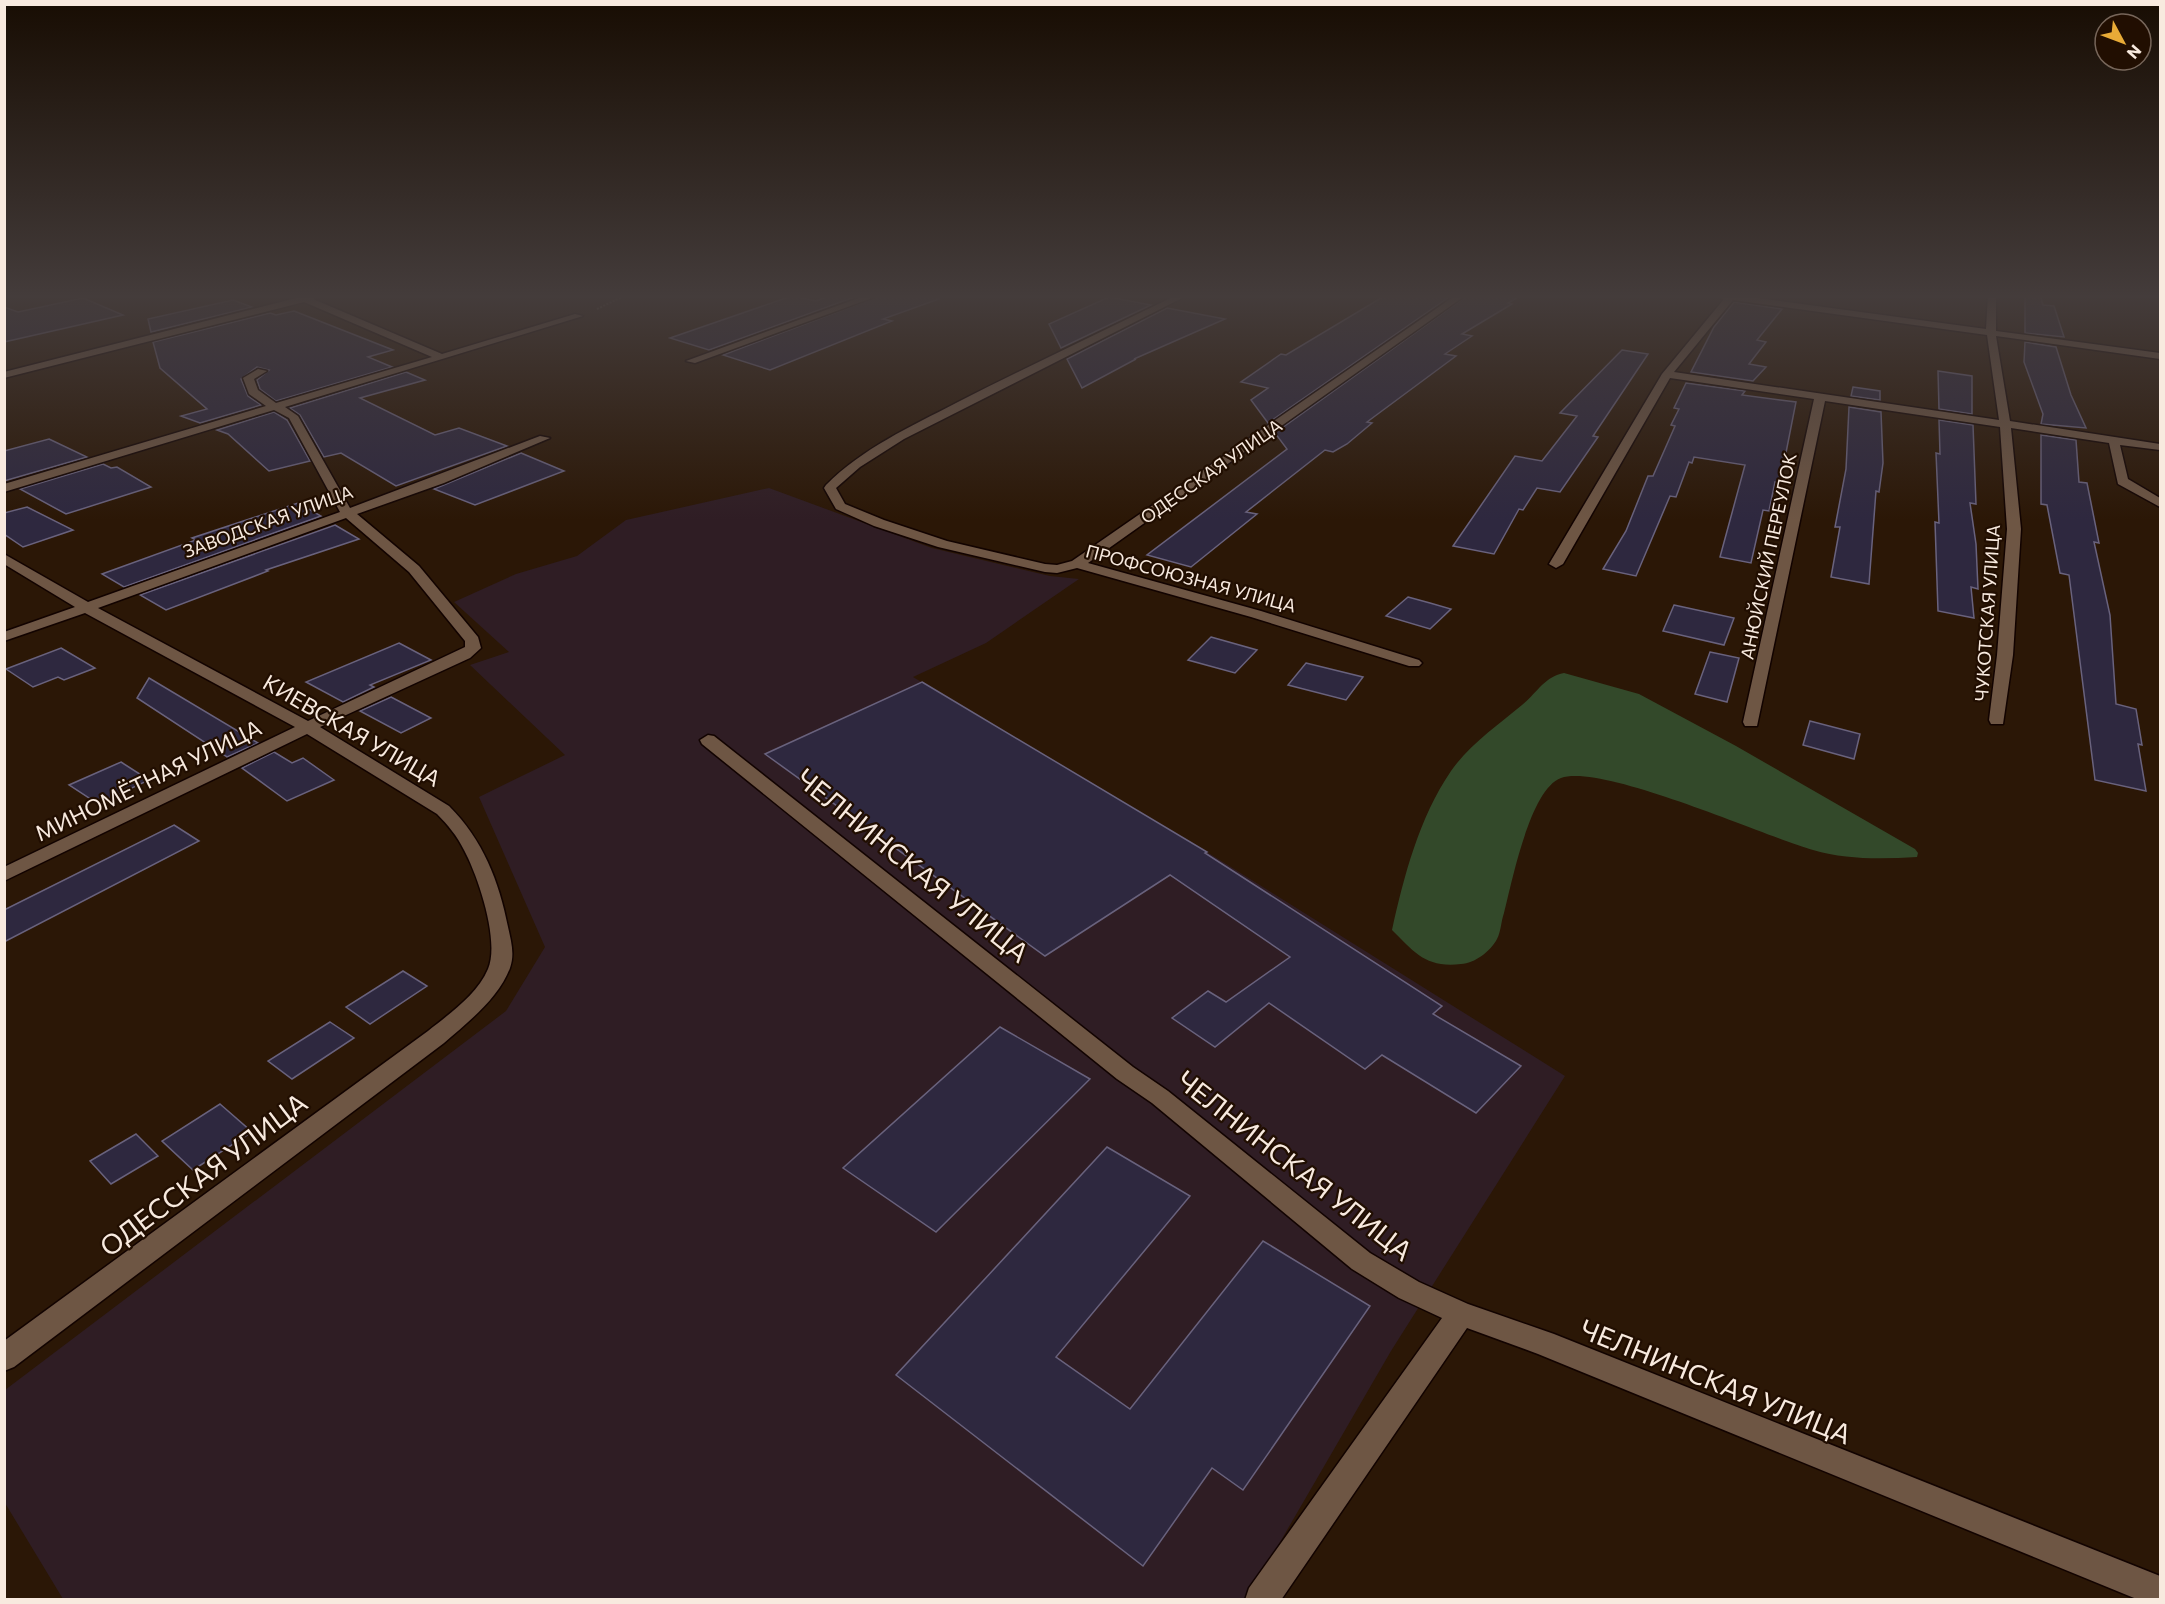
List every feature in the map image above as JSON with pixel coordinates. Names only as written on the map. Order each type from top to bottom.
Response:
[{"type":"street","points":[[6,374],[23,370]]},
{"type":"street","points":[[4,488],[394,370]]},
{"type":"street","name":"ПРОФСОЮЗНАЯ УЛИЦА","points":[[1030,370],[893,441],[843,473],[830,488],[840,506],[879,523],[943,544],[1046,568],[1077,564],[1277,620],[1414,663]]},
{"type":"street","name":"ОДЕССКАЯ УЛИЦА","points":[[1077,564],[1355,370]]},
{"type":"street","points":[[1556,564],[1670,370]]},
{"type":"street","name":"ЧУКОТСКАЯ УЛИЦА","points":[[1997,370],[2005,425],[2014,529],[2005,655],[1997,720]]},
{"type":"street","points":[[261,371],[252,375],[248,382],[253,392],[293,416],[346,512]]},
{"type":"street","points":[[1667,374],[2160,447]]},
{"type":"street","name":"АНЮЙСКИЙ ПЕРЕУЛОК","points":[[1751,722],[1820,397]]},
{"type":"street","name":"ЗАВОДСКАЯ УЛИЦА","points":[[4,637],[440,480],[544,438]]},
{"type":"street","points":[[2114,441],[2122,481],[2160,503]]},
{"type":"street","name":"МИНОМЁТНАЯ УЛИЦА","points":[[4,875],[308,727],[465,654],[473,648],[473,640],[414,569],[346,512]]},
{"type":"street","name":"КИЕВСКАЯ УЛИЦА","points":[[4,558],[86,607],[308,727],[443,810],[456,821],[483,868],[494,901],[502,956],[494,976],[474,1003],[436,1037]]},
{"type":"street","name":"ЧЕЛНИНСКАЯ УЛИЦА","points":[[708,740],[1125,1073],[1160,1096],[1361,1261],[1409,1290],[1461,1314],[1544,1343],[2160,1592]]},
{"type":"street","name":"ОДЕССКАЯ УЛИЦА","points":[[4,1358],[436,1037]]},
{"type":"street","points":[[1261,1599],[1461,1314]]},
{"type":"shaded area","points":[[769,488],[932,548],[1050,576],[1079,579],[986,643],[913,677],[1207,852],[1565,1076],[1391,1351],[1247,1599],[63,1599],[5,1503],[5,1390],[506,1011],[545,947],[479,797],[565,755],[470,665],[509,652],[454,602],[516,574],[577,556],[626,520]]},
{"type":"green space","points":[[1564,673],[1639,694],[1736,746],[1915,849],[1918,853],[1917,857],[1839,856],[1813,850],[1646,790],[1582,776],[1561,778],[1550,786],[1540,799],[1531,817],[1494,944],[1472,962],[1439,964],[1422,957],[1392,930],[1414,848],[1430,808],[1451,771],[1466,753],[1546,682]]},
{"type":"building","points":[[162,370],[253,370],[241,379],[248,396],[261,405],[200,423],[181,416],[207,409]]},
{"type":"building","points":[[269,370],[382,370],[276,401],[260,389],[257,380]]},
{"type":"building","points":[[1073,370],[1116,370],[1082,388]]},
{"type":"building","points":[[1258,370],[1344,370],[1268,423],[1251,400],[1268,388],[1241,382]]},
{"type":"building","points":[[1363,370],[1437,370],[1367,422],[1372,423],[1347,444],[1333,452],[1325,450],[1246,512],[1257,514],[1191,567],[1147,555],[1287,449],[1275,433]]},
{"type":"building","points":[[1602,370],[1637,370],[1593,436],[1598,437],[1560,492],[1537,488],[1523,510],[1519,509],[1494,554],[1453,546],[1515,456],[1542,461],[1577,416],[1560,413]]},
{"type":"building","points":[[1692,370],[1763,370],[1753,381],[1691,372]]},
{"type":"building","points":[[2027,370],[2063,370],[2071,395],[2086,428],[2041,424],[2043,414]]},
{"type":"building","points":[[1938,371],[1972,376],[1972,414],[1939,409]]},
{"type":"building","points":[[406,372],[425,380],[360,398],[435,435],[459,428],[507,446],[396,486],[341,453],[324,457],[300,415],[290,408]]},
{"type":"building","points":[[1686,383],[1745,391],[1742,395],[1796,402],[1780,483],[1775,482],[1769,511],[1763,510],[1751,563],[1720,557],[1745,465],[1694,457],[1692,463],[1689,462],[1676,497],[1670,496],[1636,576],[1603,569],[1626,531],[1648,476],[1653,476],[1675,426],[1671,425],[1679,409],[1674,408]]},
{"type":"building","points":[[1853,387],[1880,391],[1880,400],[1851,396]]},
{"type":"building","points":[[1849,407],[1881,412],[1883,463],[1879,492],[1876,491],[1869,584],[1831,577],[1840,527],[1835,527],[1846,469]]},
{"type":"building","points":[[274,412],[287,420],[310,461],[269,471],[228,434],[217,430]]},
{"type":"building","points":[[1939,420],[1973,425],[1976,504],[1970,503],[1976,544],[1978,589],[1971,587],[1974,618],[1938,611],[1935,522],[1939,523],[1936,453],[1940,454]]},
{"type":"building","points":[[2041,435],[2076,440],[2079,482],[2087,483],[2099,543],[2094,542],[2110,615],[2116,704],[2136,709],[2142,745],[2138,744],[2146,791],[2095,780],[2069,575],[2060,573],[2047,505],[2041,504]]},
{"type":"building","points":[[49,439],[87,457],[4,481],[4,451]]},
{"type":"building","points":[[521,453],[564,471],[475,505],[434,489]]},
{"type":"building","points":[[103,464],[111,468],[117,467],[151,487],[66,514],[20,489]]},
{"type":"building","points":[[298,503],[321,516],[124,587],[102,574],[196,540],[192,538]]},
{"type":"building","points":[[27,507],[73,530],[23,547],[4,534],[4,513]]},
{"type":"building","points":[[335,525],[359,539],[266,570],[268,571],[166,610],[140,595]]},
{"type":"building","points":[[1408,597],[1451,609],[1430,629],[1386,616]]},
{"type":"building","points":[[1674,605],[1734,618],[1724,645],[1663,631]]},
{"type":"building","points":[[1211,637],[1257,650],[1235,673],[1188,660]]},
{"type":"building","points":[[399,643],[431,660],[370,685],[374,687],[343,702],[306,682]]},
{"type":"building","points":[[61,648],[95,668],[64,680],[58,677],[33,687],[6,669]]},
{"type":"building","points":[[1710,652],[1739,658],[1727,702],[1695,694]]},
{"type":"building","points":[[1306,663],[1363,677],[1346,700],[1288,685]]},
{"type":"building","points":[[149,678],[258,743],[227,757],[137,698]]},
{"type":"building","points":[[922,682],[1207,852],[1205,853],[1442,1006],[1433,1014],[1521,1066],[1476,1113],[1382,1055],[1365,1069],[1269,1003],[1215,1047],[1172,1018],[1208,991],[1226,1002],[1290,957],[1170,875],[1045,956],[765,754]]},
{"type":"building","points":[[391,697],[431,718],[401,733],[360,711]]},
{"type":"building","points":[[1810,721],[1860,734],[1854,759],[1803,745]]},
{"type":"building","points":[[274,752],[292,763],[303,758],[334,780],[287,801],[242,768]]},
{"type":"building","points":[[121,762],[149,780],[98,804],[69,785]]},
{"type":"building","points":[[174,825],[199,841],[4,942],[4,910]]},
{"type":"building","points":[[403,971],[427,986],[370,1024],[346,1007]]},
{"type":"building","points":[[330,1022],[354,1038],[292,1079],[268,1061]]},
{"type":"building","points":[[1000,1027],[1090,1079],[936,1232],[843,1168]]},
{"type":"building","points":[[220,1104],[252,1132],[193,1170],[162,1141]]},
{"type":"building","points":[[136,1134],[158,1156],[111,1184],[90,1161]]},
{"type":"building","points":[[1107,1147],[1190,1196],[1056,1357],[1130,1409],[1263,1241],[1370,1306],[1243,1490],[1212,1468],[1143,1566],[896,1375]]}]
